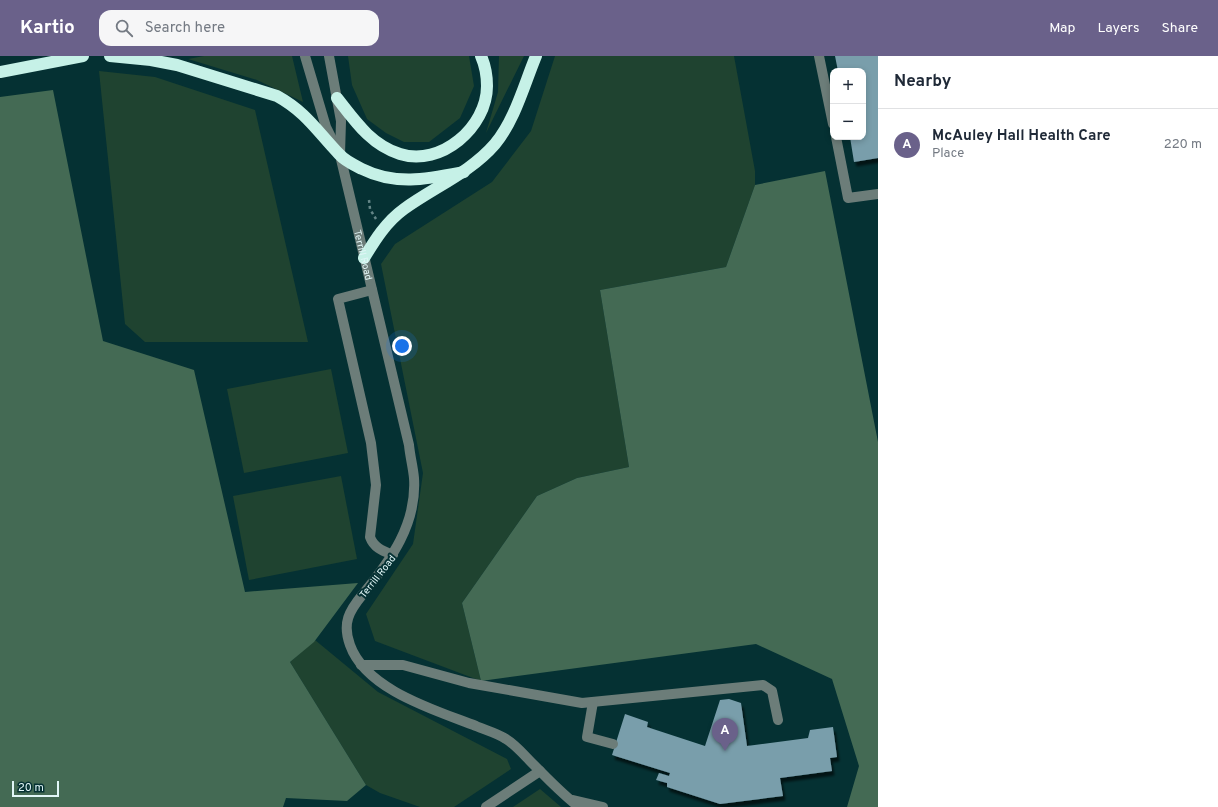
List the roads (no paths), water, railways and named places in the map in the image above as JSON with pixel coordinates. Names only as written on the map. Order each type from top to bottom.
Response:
[{"type":"highway","points":[[0,72],[83,56]]},
{"type":"highway","points":[[110,56],[152,60],[177,65],[277,96],[309,119],[340,156],[351,164],[370,173],[396,180],[416,180],[464,172]]},
{"type":"highway","points":[[337,98],[362,130],[373,139],[400,154],[426,156],[440,152],[454,143],[477,120],[484,105],[487,87],[485,67],[481,56]]},
{"type":"highway","points":[[364,258],[382,230],[403,209],[464,172],[494,144],[507,127],[536,56]]},
{"type":"street","name":"Terrill Road","points":[[305,56],[326,127],[340,156],[409,445],[414,479],[414,495],[408,524],[385,568],[354,604],[347,619],[346,634],[352,652],[372,677],[391,689],[433,709],[506,739],[579,807]]},
{"type":"street","name":"Terrill Road","points":[[329,56],[341,121],[340,156]]},
{"type":"street","points":[[820,56],[830,108]]},
{"type":"street","points":[[837,140],[848,198],[878,194]]},
{"type":"street","points":[[372,290],[338,299],[371,443],[376,485],[370,537],[372,542],[379,549],[393,555]]},
{"type":"street","points":[[361,665],[403,665],[469,683],[582,703],[763,684],[772,691],[778,720]]},
{"type":"street","points":[[593,702],[587,737],[613,744]]},
{"type":"street","points":[[486,807],[540,771]]},
{"type":"street","points":[[569,799],[603,807]]},
{"type":"place","name":"McAuley Hall Health Care","points":[[725,751]]}]
